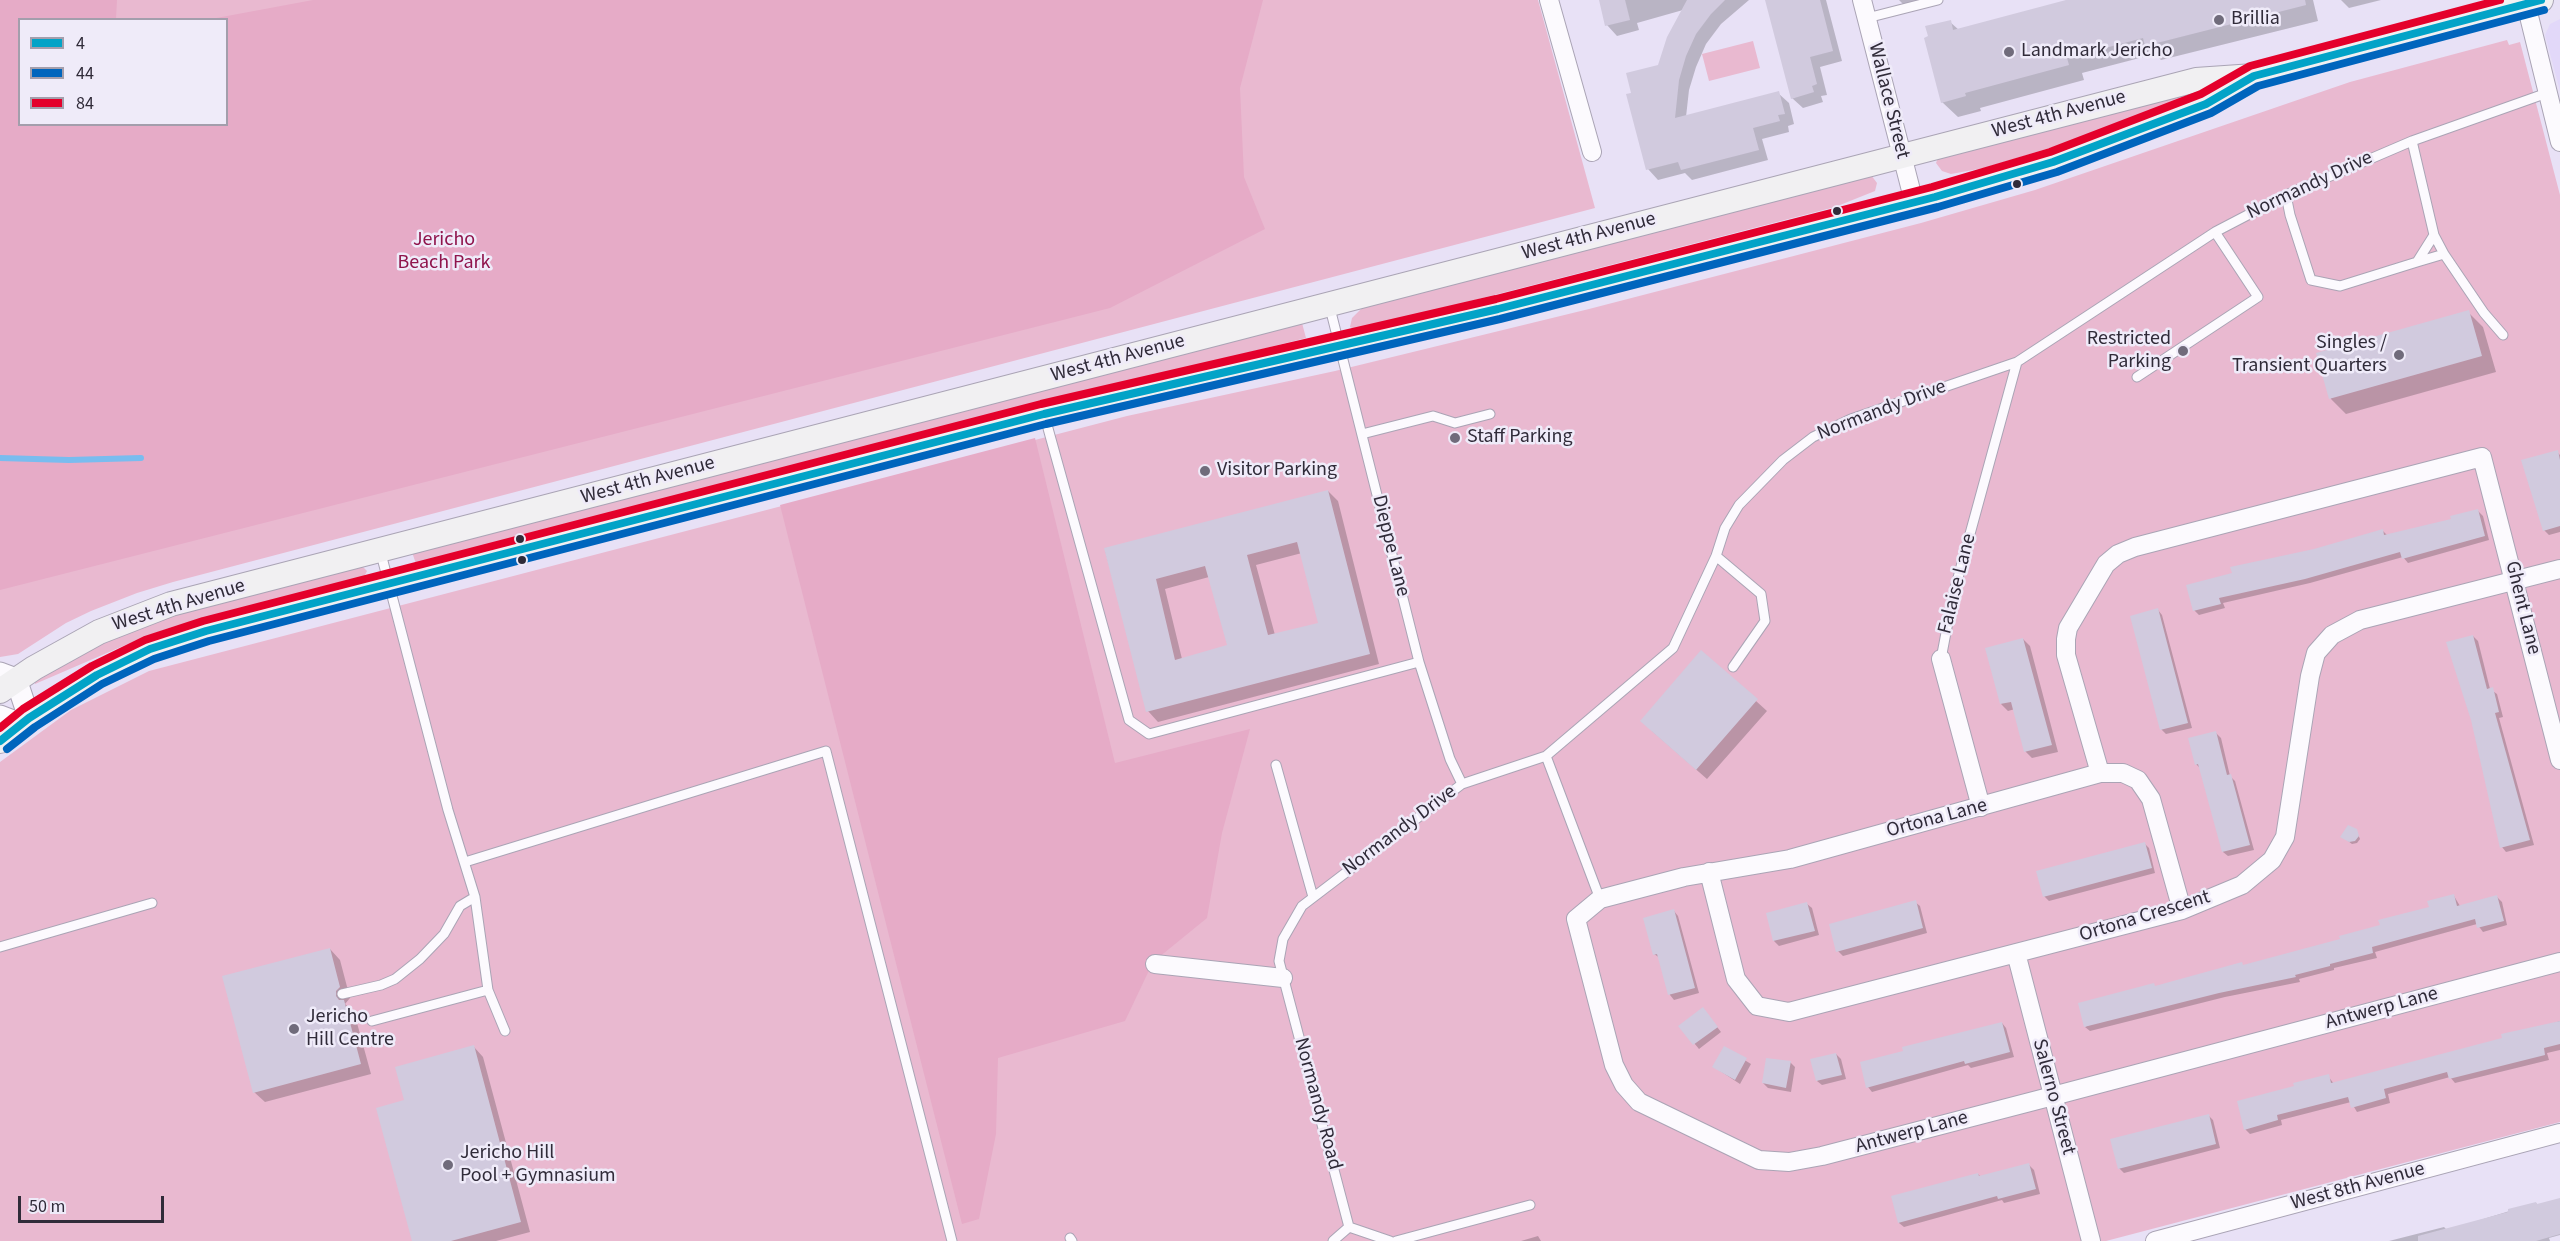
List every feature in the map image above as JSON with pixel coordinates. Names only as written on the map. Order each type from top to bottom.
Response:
[{"type":"main road","name":"West 4th Avenue","points":[[5,681],[99,632],[171,604],[2196,80],[2254,76],[2530,1]]},
{"type":"main road","name":"West 4th Avenue","points":[[0,741],[17,719],[97,675],[150,649],[206,632],[1044,414],[1498,309],[1914,202],[2064,158],[2206,104],[2254,76]]},
{"type":"street","points":[[1549,0],[1593,152]]},
{"type":"street","name":"Wallace Street","points":[[1862,0],[1914,202]]},
{"type":"street","points":[[2530,1],[2547,93],[2557,121],[2560,142]]},
{"type":"street","name":"Ghent Lane","points":[[2100,773],[2066,655],[2066,639],[2068,628],[2106,564],[2118,554],[2134,547],[2482,457],[2560,760]]},
{"type":"street","name":"Ortona Crescent","points":[[1709,872],[1736,979],[1757,1005],[1789,1012],[2182,910],[2242,885],[2272,860],[2285,837],[2310,676],[2316,653],[2332,635],[2360,620],[2560,569]]},
{"type":"street","name":"Falaise Lane","points":[[1941,659],[1981,807]]},
{"type":"street","points":[[5,681],[17,719]]},
{"type":"street","name":"Ortona Lane","points":[[1600,899],[1709,872],[1790,859],[2100,773],[2122,773],[2138,780],[2151,799],[2182,910]]},
{"type":"street","name":"Antwerp Lane","points":[[1600,899],[1576,919],[1614,1065],[1624,1085],[1639,1102],[1759,1160],[1789,1162],[1822,1156],[2560,962]]},
{"type":"street","name":"Salerno Street","points":[[2016,953],[2091,1241]]},
{"type":"street","points":[[1155,964],[1281,969]]},
{"type":"street","name":"West 8th Avenue","points":[[2155,1241],[2560,1133]]},
{"type":"lane","points":[[1867,18],[1938,0]]},
{"type":"lane","name":"Normandy Drive","points":[[1281,969],[1283,939],[1302,906],[1462,784],[1546,756],[1673,648],[1716,556],[1725,528],[1739,505],[1784,460],[1813,437],[1851,419],[2017,362],[2215,232],[2286,195],[2412,141],[2547,93]]},
{"type":"lane","points":[[2412,141],[2434,235],[2444,254],[2484,313],[2503,335]]},
{"type":"lane","points":[[2286,195],[2290,215],[2311,280],[2340,286],[2444,254]]},
{"type":"lane","points":[[2137,376],[2258,297],[2215,232]]},
{"type":"lane","points":[[2417,262],[2434,235]]},
{"type":"lane","name":"Dieppe Lane","points":[[1329,304],[1419,662],[1450,759],[1462,784]]},
{"type":"lane","name":"Falaise Lane","points":[[1941,659],[1953,596],[2017,362]]},
{"type":"lane","points":[[1044,414],[1129,720],[1149,734],[1419,662]]},
{"type":"lane","points":[[1362,434],[1432,416],[1455,423],[1490,414]]},
{"type":"lane","points":[[380,550],[475,897],[488,990],[505,1031]]},
{"type":"lane","points":[[1716,556],[1761,594],[1765,621],[1733,667]]},
{"type":"lane","points":[[465,862],[826,751],[952,1241]]},
{"type":"lane","points":[[1546,756],[1600,899]]},
{"type":"lane","points":[[1276,765],[1313,897]]},
{"type":"lane","points":[[342,994],[381,985],[395,979],[420,959],[444,934],[460,906],[475,897]]},
{"type":"lane","points":[[0,947],[152,903]]},
{"type":"lane","name":"Normandy Road","points":[[1281,969],[1349,1227]]},
{"type":"lane","points":[[372,1021],[488,990]]},
{"type":"lane","points":[[1396,1241],[1530,1205]]},
{"type":"lane","points":[[1333,1241],[1349,1227],[1390,1241]]},
{"type":"shaded area","points":[[2560,19],[2560,91],[2545,35],[2550,24]]},
{"type":"green space","name":"Jericho Beach Park","points":[[0,0],[1538,0],[1595,208],[173,582],[91,611],[66,623],[18,654],[0,657]]},
{"type":"green space","name":"Jericho Beach Park","points":[[0,0],[117,0],[116,18],[18,18],[18,126],[228,126],[228,18],[216,18],[313,0],[1263,0],[1240,88],[1244,177],[1265,229],[1110,308],[0,590]]},
{"type":"green space","points":[[2507,40],[2509,45],[2520,42],[2560,195],[2560,1122],[2106,1241],[0,1241],[0,762],[71,710],[149,671],[1127,416],[1335,371],[1589,309],[1921,223],[2035,190],[2350,82]]},
{"type":"green space","points":[[1753,41],[1760,68],[1709,81],[1702,54]]},
{"type":"green space","points":[[2199,91],[2195,96],[2066,143],[1984,168],[1951,174],[1942,171],[1936,163],[1938,158]]},
{"type":"green space","points":[[1871,175],[1877,183],[1875,191],[1835,207],[1463,303],[1354,329],[1350,327],[1352,318],[1364,306]]},
{"type":"green space","points":[[1302,323],[1306,338],[416,564],[412,552]]},
{"type":"green space","points":[[1035,438],[1115,763],[1250,729],[1222,833],[1207,918],[1153,962],[1125,1021],[998,1058],[996,1134],[979,1219],[962,1224],[780,505]]},
{"type":"green space","points":[[363,567],[367,571],[364,577],[172,627],[35,684],[34,681],[48,670],[149,620]]},
{"type":"building","points":[[1599,0],[1625,0],[1630,20],[1605,26]]},
{"type":"building","points":[[1687,0],[1725,0],[1696,34],[1686,56],[1679,80],[1675,118],[1779,91],[1785,114],[1778,115],[1780,121],[1753,128],[1759,150],[1681,170],[1678,162],[1646,170],[1626,94],[1631,93],[1626,73],[1658,65],[1667,37]]},
{"type":"building","points":[[1765,0],[1820,0],[1833,51],[1810,57],[1817,84],[1812,86],[1814,92],[1791,99]]},
{"type":"building","name":"Landmark Jericho","points":[[2066,0],[2305,0],[2306,5],[2145,46],[2143,38],[2067,58],[2069,65],[1965,93],[1966,96],[1941,103],[1924,38],[1928,36],[1925,26],[1951,20],[1953,30]]},
{"type":"building","name":"Singles / Transient Quarters","points":[[2469,310],[2482,356],[2329,399],[2316,353]]},
{"type":"building","points":[[2558,450],[2560,526],[2543,531],[2521,460]]},
{"type":"building","points":[[1328,490],[1370,654],[1146,712],[1104,548]],"holes":[[[1297,542],[1318,623],[1268,635],[1247,555]],[[1205,566],[1227,645],[1175,660],[1156,579]]]},
{"type":"building","points":[[2478,509],[2485,536],[2402,559],[2400,552],[2305,579],[2219,598],[2221,604],[2193,611],[2186,585],[2232,573],[2230,567],[2314,549],[2383,529],[2384,535],[2451,519],[2450,516]]},
{"type":"building","points":[[2158,608],[2188,723],[2160,730],[2130,616]]},
{"type":"building","points":[[2473,635],[2487,689],[2493,687],[2499,712],[2495,713],[2530,840],[2500,848],[2471,720],[2446,642]]},
{"type":"building","points":[[2023,638],[2052,745],[2024,752],[2011,702],[2000,704],[1985,648]]},
{"type":"building","points":[[1701,650],[1758,699],[1696,770],[1640,721]]},
{"type":"building","points":[[2216,731],[2227,775],[2231,774],[2250,845],[2222,852],[2198,764],[2195,765],[2188,738]]},
{"type":"building","points":[[2348,825],[2357,829],[2359,836],[2355,841],[2349,842],[2340,837]]},
{"type":"building","points":[[2145,842],[2152,868],[2043,897],[2036,871]]},
{"type":"building","points":[[2454,894],[2457,906],[2497,895],[2504,921],[2477,928],[2475,919],[2372,947],[2373,953],[2330,964],[2330,966],[2295,975],[2296,977],[2219,993],[2084,1027],[2078,1003],[2154,983],[2155,986],[2242,962],[2243,965],[2340,939],[2339,936],[2380,925],[2378,920],[2429,907],[2427,901]]},
{"type":"building","points":[[1916,900],[1923,928],[1836,952],[1829,924]]},
{"type":"building","points":[[1807,902],[1815,931],[1773,941],[1766,913]]},
{"type":"building","points":[[1674,909],[1695,988],[1668,995],[1657,954],[1653,955],[1643,918]]},
{"type":"building","name":"Jericho Hill Centre","points":[[330,948],[340,987],[336,991],[336,996],[339,1000],[344,1000],[361,1064],[253,1093],[222,976]]},
{"type":"building","points":[[1703,1007],[1718,1027],[1693,1045],[1678,1026]]},
{"type":"building","points":[[2560,1021],[2560,1044],[2544,1048],[2545,1055],[2449,1079],[2447,1072],[2384,1089],[2386,1098],[2351,1108],[2348,1097],[2277,1115],[2278,1120],[2244,1130],[2237,1101],[2329,1074],[2331,1083],[2502,1038],[2501,1034]]},
{"type":"building","points":[[2002,1022],[2010,1052],[1965,1064],[1964,1061],[1866,1088],[1860,1062],[1903,1051],[1902,1047]]},
{"type":"building","name":"Jericho Hill Pool + Gymnasium","points":[[474,1045],[521,1222],[451,1241],[412,1241],[376,1108],[404,1100],[395,1067]]},
{"type":"building","points":[[1724,1046],[1747,1058],[1735,1080],[1712,1067]]},
{"type":"building","points":[[1836,1053],[1842,1075],[1816,1081],[1810,1059]]},
{"type":"building","points":[[1766,1058],[1791,1061],[1786,1088],[1762,1083]]},
{"type":"building","points":[[2209,1114],[2216,1144],[2118,1169],[2110,1139]]},
{"type":"building","points":[[2029,1163],[2036,1189],[1998,1199],[1997,1196],[1898,1223],[1891,1196],[1978,1173],[1979,1176]]},
{"type":"building","points":[[2560,1198],[2560,1234],[2536,1241],[2418,1241],[2418,1236],[2508,1212],[2508,1209]]},
{"type":"waterway","points":[[0,458],[69,460],[141,458]]},
{"type":"transit line","name":"84","points":[[0,728],[23,709],[92,666],[145,640],[203,621],[1041,404],[1496,299],[1932,187],[2050,152],[2201,94],[2250,66],[2500,0]]},
{"type":"transit line","name":"4","points":[[0,741],[29,718],[97,675],[150,649],[206,631],[1044,414],[1498,309],[1935,197],[2053,162],[2206,104],[2254,76],[2541,0]]},
{"type":"transit line","name":"44","points":[[7,749],[35,727],[102,684],[154,659],[209,641],[1046,424],[1500,319],[1938,207],[2057,172],[2211,113],[2258,86],[2544,10]]},
{"type":"place","name":"Brillia","points":[[2219,20]]},
{"type":"place","name":"Landmark Jericho","points":[[2009,52]]},
{"type":"place","name":"Restricted Parking","points":[[2183,351]]},
{"type":"place","name":"Singles / Transient Quarters","points":[[2399,355]]},
{"type":"place","name":"Staff Parking","points":[[1455,438]]},
{"type":"place","name":"Visitor Parking","points":[[1205,471]]},
{"type":"place","name":"Jericho Hill Centre","points":[[294,1029]]},
{"type":"place","name":"Jericho Hill Pool + Gymnasium","points":[[448,1165]]}]
